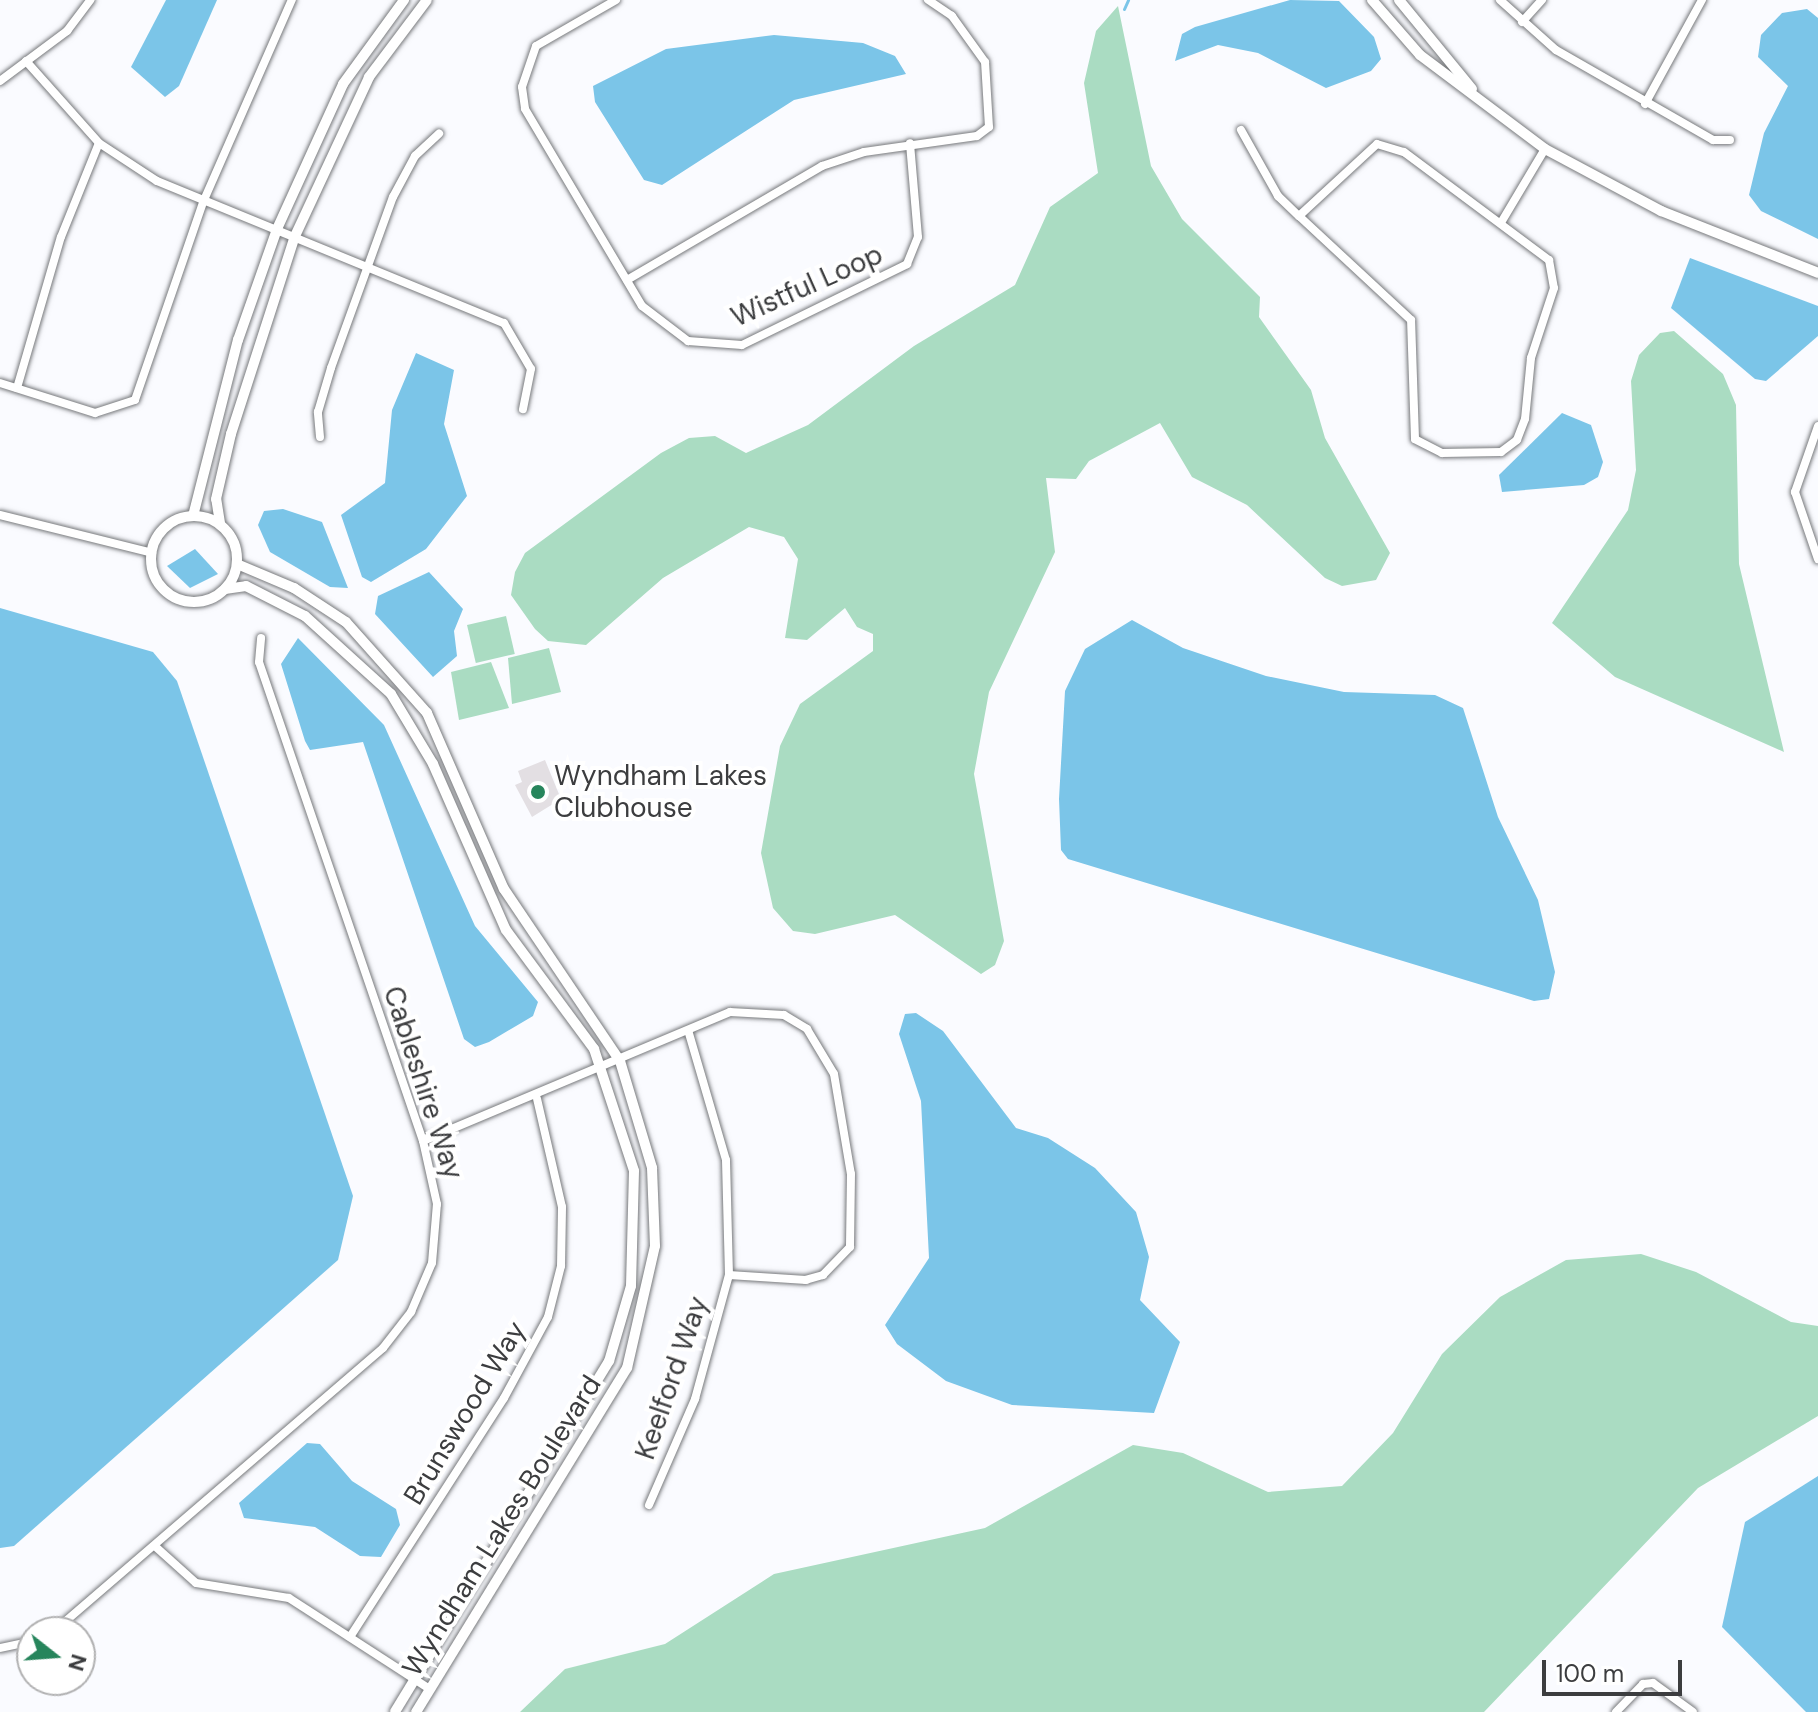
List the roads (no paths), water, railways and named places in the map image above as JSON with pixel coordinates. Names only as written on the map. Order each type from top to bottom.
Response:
[{"type":"street","points":[[0,81],[67,31],[90,0]]},
{"type":"street","points":[[0,383],[95,413],[135,400],[204,200],[292,0]]},
{"type":"street","points":[[193,516],[238,340],[277,229],[343,84],[404,0]]},
{"type":"street","points":[[220,523],[193,516],[167,526],[152,553],[156,578],[174,597],[202,601],[225,589],[237,564],[235,544],[220,523],[216,499],[231,434],[295,236],[351,109],[427,0]]},
{"type":"street","name":"Wistful Loop","points":[[616,0],[550,32],[536,46],[522,87],[525,109],[627,280],[666,328],[717,346],[763,336],[822,300],[889,277],[916,251],[910,143]]},
{"type":"street","points":[[627,280],[822,166],[910,143],[977,136],[992,113],[985,62],[972,38],[928,0]]},
{"type":"street","points":[[1372,0],[1420,55],[1545,149],[1661,211],[1818,273]]},
{"type":"street","points":[[1399,0],[1493,110]]},
{"type":"street","points":[[1500,0],[1522,22],[1645,104],[1713,140],[1730,140]]},
{"type":"street","points":[[1522,22],[1542,0]]},
{"type":"street","points":[[1645,104],[1702,0]]},
{"type":"street","points":[[26,61],[99,143],[204,200],[368,264],[504,323],[531,369],[523,409]]},
{"type":"street","points":[[1241,130],[1278,196],[1299,216],[1411,320],[1410,418],[1415,439],[1442,453],[1501,452],[1517,440],[1525,419],[1531,358],[1554,272],[1540,247],[1404,152],[1377,144],[1299,216]]},
{"type":"street","points":[[320,437],[318,412],[368,264],[408,170],[439,134]]},
{"type":"street","points":[[17,388],[61,237],[99,143]]},
{"type":"street","points":[[1502,221],[1545,149]]},
{"type":"street","points":[[1818,426],[1795,492],[1818,559]]},
{"type":"street","points":[[0,515],[152,553]]},
{"type":"street","name":"Wyndham Lakes Boulevard","points":[[237,564],[294,588],[346,622],[406,683],[445,745],[509,898],[591,1007],[620,1061],[646,1134],[656,1205],[642,1325],[596,1428],[428,1688],[416,1712]]},
{"type":"street","name":"Wyndham Lakes Boulevard","points":[[225,589],[260,593],[336,639],[391,694],[426,751],[487,897],[603,1069],[628,1139],[636,1193],[625,1317],[585,1411],[412,1678],[395,1712]]},
{"type":"street","name":"Cableshire Way","points":[[73,1616],[157,1548],[383,1348],[411,1312],[436,1244],[437,1204],[423,1141],[259,662],[261,638]]},
{"type":"street","points":[[426,751],[445,745]]},
{"type":"street","points":[[423,1141],[537,1099],[688,1030],[756,1009],[807,1029],[834,1074],[851,1174],[854,1229],[841,1261],[823,1275],[783,1283],[729,1275]]},
{"type":"street","name":"Keelford Way","points":[[649,1505],[695,1399],[729,1275],[726,1160],[688,1030]]},
{"type":"street","name":"Brunswood Way","points":[[350,1637],[517,1377],[548,1317],[561,1266],[562,1207],[537,1099]]},
{"type":"street","points":[[157,1548],[196,1583],[272,1591],[428,1688]]},
{"type":"street","points":[[1616,1712],[1643,1684],[1653,1683],[1693,1712]]},
{"type":"water","points":[[166,0],[217,0],[179,86],[165,97],[131,67]]},
{"type":"water","points":[[1290,0],[1339,1],[1374,37],[1381,59],[1371,71],[1326,88],[1258,53],[1218,45],[1175,61],[1182,34],[1195,27]]},
{"type":"water","points":[[1807,9],[1818,18],[1818,239],[1761,211],[1749,195],[1764,133],[1788,86],[1758,57],[1761,35],[1782,13]]},
{"type":"water","points":[[774,35],[863,43],[895,56],[906,74],[794,100],[662,185],[644,180],[595,102],[593,86],[666,49]]},
{"type":"water","points":[[1690,258],[1818,306],[1818,336],[1766,381],[1755,379],[1671,308]]},
{"type":"water","points":[[416,353],[454,370],[444,424],[467,496],[426,549],[371,582],[362,577],[341,515],[385,483],[392,410]]},
{"type":"water","points":[[1562,413],[1591,425],[1603,462],[1598,477],[1584,485],[1502,492],[1499,475]]},
{"type":"water","points":[[283,509],[322,522],[348,588],[330,587],[270,552],[258,525],[264,511]]},
{"type":"water","points":[[195,549],[218,574],[190,588],[167,566]]},
{"type":"water","points":[[429,572],[463,609],[454,631],[457,656],[433,677],[375,614],[378,596]]},
{"type":"water","points":[[0,608],[153,652],[177,681],[353,1196],[338,1260],[14,1546],[0,1548]]},
{"type":"water","points":[[1132,620],[1183,648],[1266,676],[1344,692],[1435,695],[1463,708],[1498,817],[1538,900],[1555,972],[1549,999],[1534,1001],[1068,859],[1061,850],[1059,799],[1065,691],[1085,649]]},
{"type":"water","points":[[298,638],[384,725],[475,926],[538,1002],[533,1016],[489,1042],[475,1047],[464,1039],[363,742],[310,750],[305,741],[281,664]]},
{"type":"water","points":[[916,1013],[943,1031],[1016,1128],[1048,1138],[1095,1168],[1136,1212],[1149,1257],[1140,1300],[1180,1342],[1154,1413],[1012,1405],[946,1381],[897,1344],[885,1325],[929,1258],[921,1101],[899,1034],[905,1014]]},
{"type":"water","points":[[307,1443],[320,1444],[352,1481],[396,1509],[400,1525],[381,1557],[360,1556],[315,1527],[244,1518],[239,1503]]},
{"type":"water","points":[[1818,1476],[1818,1712],[1806,1712],[1722,1627],[1745,1522]]},
{"type":"waterway","points":[[1124,9],[1128,0]]},
{"type":"place","name":"Wyndham Lakes Clubhouse","points":[[538,792]]}]
